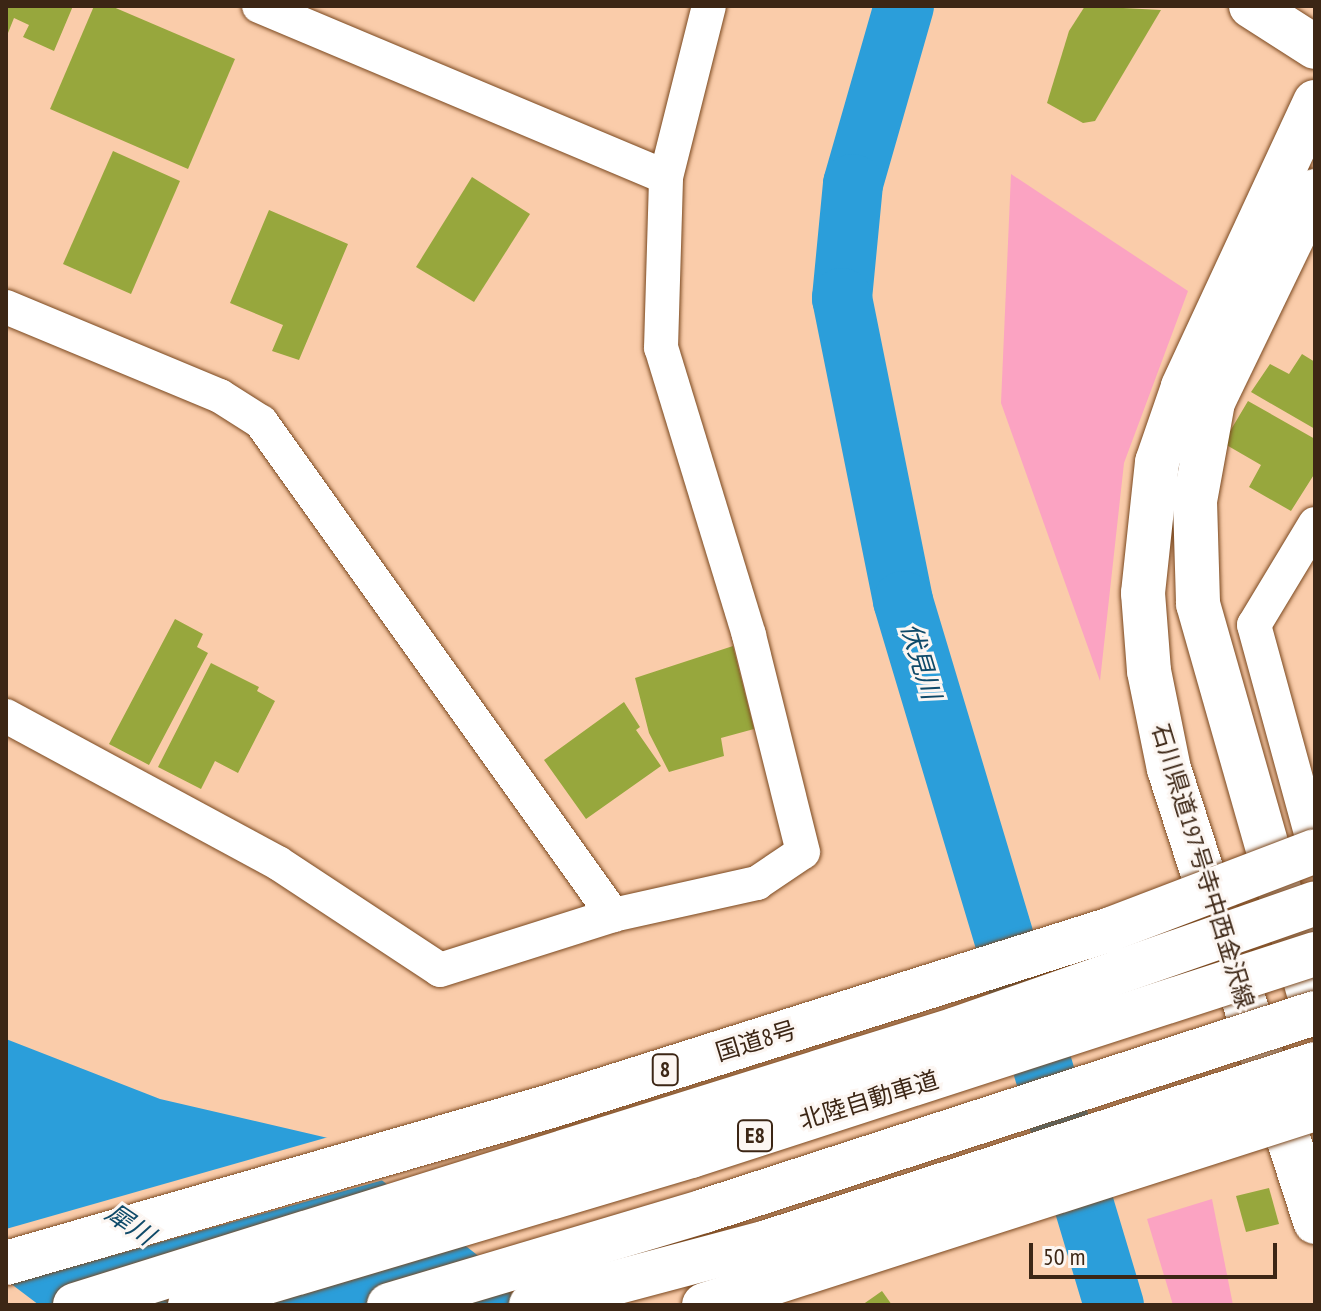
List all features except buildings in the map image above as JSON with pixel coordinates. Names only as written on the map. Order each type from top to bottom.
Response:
[{"type":"main road","points":[[1251,6],[1315,47]]},
{"type":"main road","name":"石川県道197号寺中西金沢線","points":[[1315,102],[1183,387],[1157,462],[1143,593],[1149,671],[1169,769],[1315,1222]]},
{"type":"main road","points":[[1315,191],[1213,402],[1195,501],[1198,604],[1315,1014]]},
{"type":"main road","name":"国道8号","points":[[6,1263],[551,1106],[1096,934],[1315,850]]},
{"type":"main road","points":[[75,1305],[956,1029],[1315,903]]},
{"type":"main road","name":"北陸自動車道","points":[[190,1305],[691,1156],[1315,954]]},
{"type":"main road","name":"E8","points":[[389,1305],[704,1211],[1315,1014]]},
{"type":"main road","points":[[531,1305],[764,1243],[1315,1064]]},
{"type":"main road","points":[[704,1305],[1315,1109]]},
{"type":"street","points":[[259,6],[666,177]]},
{"type":"street","points":[[6,716],[278,863],[440,970],[613,915],[757,883],[803,852],[749,635],[661,348],[666,177],[709,6]]},
{"type":"street","points":[[6,307],[220,396],[261,422],[613,915]]},
{"type":"street","points":[[1315,524],[1254,625],[1303,770],[1315,850]]},
{"type":"shaded area","points":[[1011,174],[1188,291],[1124,463],[1100,681],[1001,403]]},
{"type":"shaded area","points":[[1212,1199],[1233,1305],[1173,1305],[1147,1219]]},
{"type":"water","name":"犀川","points":[[6,1039],[160,1099],[328,1138],[541,1305],[39,1305],[6,1280]]},
{"type":"pier","points":[[332,1136],[387,1179],[6,1285],[6,1229]]},
{"type":"waterway","name":"伏見川","points":[[904,6],[853,184],[842,298],[903,601],[1114,1305]]}]
